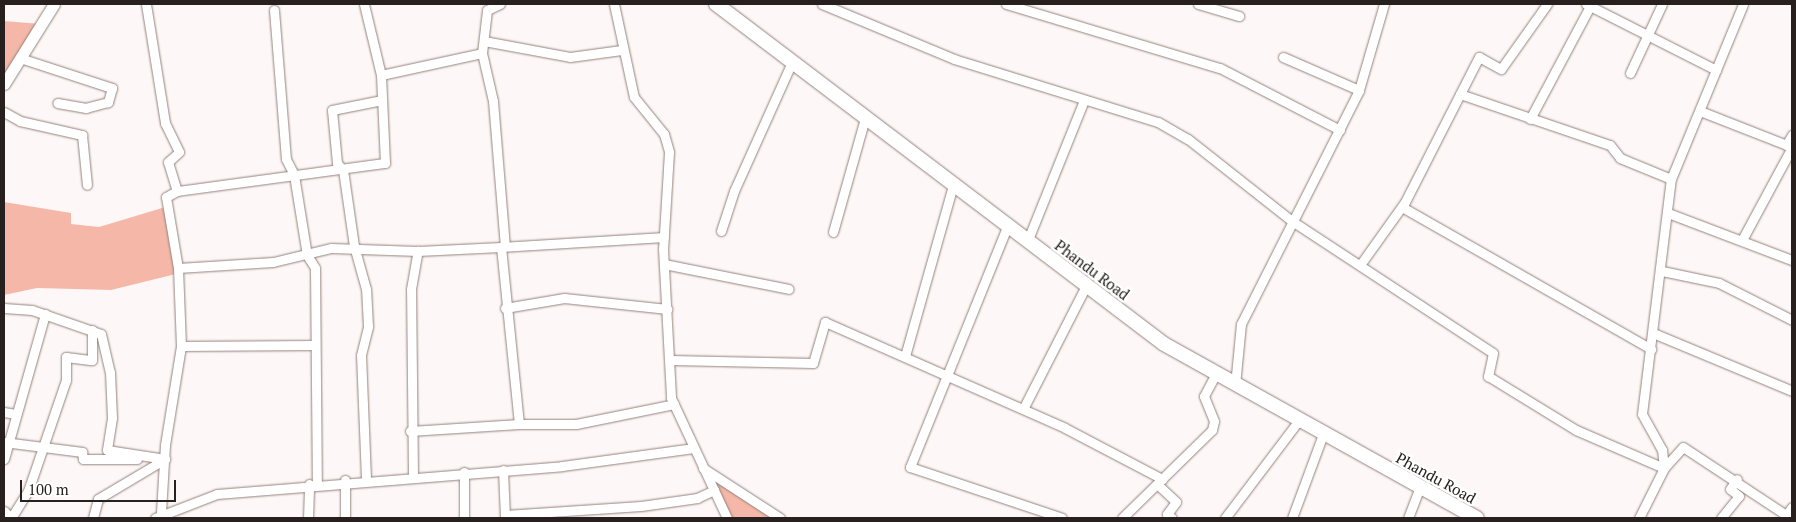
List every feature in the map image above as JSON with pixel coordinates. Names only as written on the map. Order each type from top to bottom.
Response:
[{"type":"main road","name":"Phandu Road","points":[[716,4],[1007,227],[1164,344],[1477,518]]},
{"type":"street","points":[[4,84],[54,4]]},
{"type":"street","points":[[146,4],[165,123],[178,152],[168,162],[177,191]]},
{"type":"street","points":[[364,4],[381,75],[385,163],[177,191],[166,197],[178,268],[181,346],[158,515],[217,494],[345,480],[503,470],[694,448]]},
{"type":"street","points":[[500,4],[487,10],[482,53],[493,101],[506,308],[519,424]]},
{"type":"street","points":[[614,4],[622,50],[634,97],[664,134],[669,152],[664,264],[674,404],[727,518]]},
{"type":"street","points":[[822,4],[954,59],[1158,122],[1188,139],[1292,221],[1493,353],[1488,376],[1576,430],[1664,468]]},
{"type":"street","points":[[1006,4],[1220,68],[1340,130]]},
{"type":"street","points":[[1198,4],[1239,16]]},
{"type":"street","points":[[1235,385],[1241,324],[1359,90],[1384,4]]},
{"type":"street","points":[[1360,265],[1402,207],[1479,57],[1501,69],[1547,4]]},
{"type":"street","points":[[1630,73],[1662,4]]},
{"type":"street","points":[[1664,468],[1662,450],[1642,414],[1662,271],[1671,179],[1742,4]]},
{"type":"street","points":[[1530,119],[1588,6],[1716,70]]},
{"type":"street","points":[[274,10],[286,159],[294,175],[307,256],[315,268],[313,483],[308,518]]},
{"type":"street","points":[[484,41],[570,57],[622,50]]},
{"type":"street","points":[[381,75],[482,53]]},
{"type":"street","points":[[20,58],[112,88],[108,102],[86,108],[57,103]]},
{"type":"street","points":[[1283,58],[1359,90]]},
{"type":"street","points":[[721,231],[734,191],[792,62]]},
{"type":"street","points":[[1460,94],[1610,145],[1620,158],[1671,179]]},
{"type":"street","points":[[366,479],[361,354],[368,326],[366,289],[355,248],[343,170],[337,163],[332,110],[382,100]]},
{"type":"street","points":[[1027,242],[1084,100]]},
{"type":"street","points":[[1700,111],[1790,147]]},
{"type":"street","points":[[4,112],[20,121],[82,135],[87,185]]},
{"type":"street","points":[[833,232],[865,118]]},
{"type":"street","points":[[1742,240],[1790,147],[1792,135]]},
{"type":"street","points":[[905,356],[953,186]]},
{"type":"street","points":[[1402,207],[1651,349]]},
{"type":"street","points":[[1668,213],[1792,260]]},
{"type":"street","points":[[1007,227],[945,374],[910,467],[1062,518]]},
{"type":"street","points":[[178,268],[307,256],[355,248],[418,251],[664,238]]},
{"type":"street","points":[[413,475],[410,431],[411,289],[418,251]]},
{"type":"street","points":[[664,264],[789,289]]},
{"type":"street","points":[[1662,271],[1719,283],[1792,320]]},
{"type":"street","points":[[1023,409],[1086,286]]},
{"type":"street","points":[[506,308],[564,298],[667,309]]},
{"type":"street","points":[[4,308],[45,314],[92,330],[106,342],[110,372],[112,418],[107,450],[165,459]]},
{"type":"street","points":[[4,458],[6,442],[45,314]]},
{"type":"street","points":[[671,360],[814,363],[825,322],[1023,409],[1159,482],[1176,502],[1167,514],[1172,518]]},
{"type":"street","points":[[4,511],[11,518],[28,491],[40,445],[66,380],[66,357],[92,360],[92,330]]},
{"type":"street","points":[[1653,333],[1792,391]]},
{"type":"street","points":[[181,346],[313,345]]},
{"type":"street","points":[[1122,518],[1212,430],[1214,421],[1204,396],[1216,373]]},
{"type":"street","points":[[410,431],[519,424],[576,424],[674,404]]},
{"type":"street","points":[[4,412],[15,414]]},
{"type":"street","points":[[1225,518],[1299,420]]},
{"type":"street","points":[[1292,518],[1323,434]]},
{"type":"street","points":[[6,442],[82,452],[83,459],[165,459]]},
{"type":"street","points":[[1639,518],[1664,468],[1683,446],[1737,478],[1790,513]]},
{"type":"street","points":[[93,518],[98,500],[165,459]]},
{"type":"street","points":[[703,468],[780,518]]},
{"type":"street","points":[[503,470],[505,517],[640,506],[697,498],[714,490]]},
{"type":"street","points":[[464,472],[464,518]]},
{"type":"street","points":[[1720,518],[1739,496],[1730,489],[1737,478]]},
{"type":"street","points":[[345,480],[345,518]]},
{"type":"street","points":[[1408,518],[1420,487]]},
{"type":"shaded area","points":[[4,21],[41,24],[4,84]]},
{"type":"shaded area","points":[[4,202],[71,213],[71,224],[99,227],[172,205],[184,272],[111,290],[37,288],[4,295]]},
{"type":"shaded area","points":[[703,467],[780,518],[727,518]]}]
